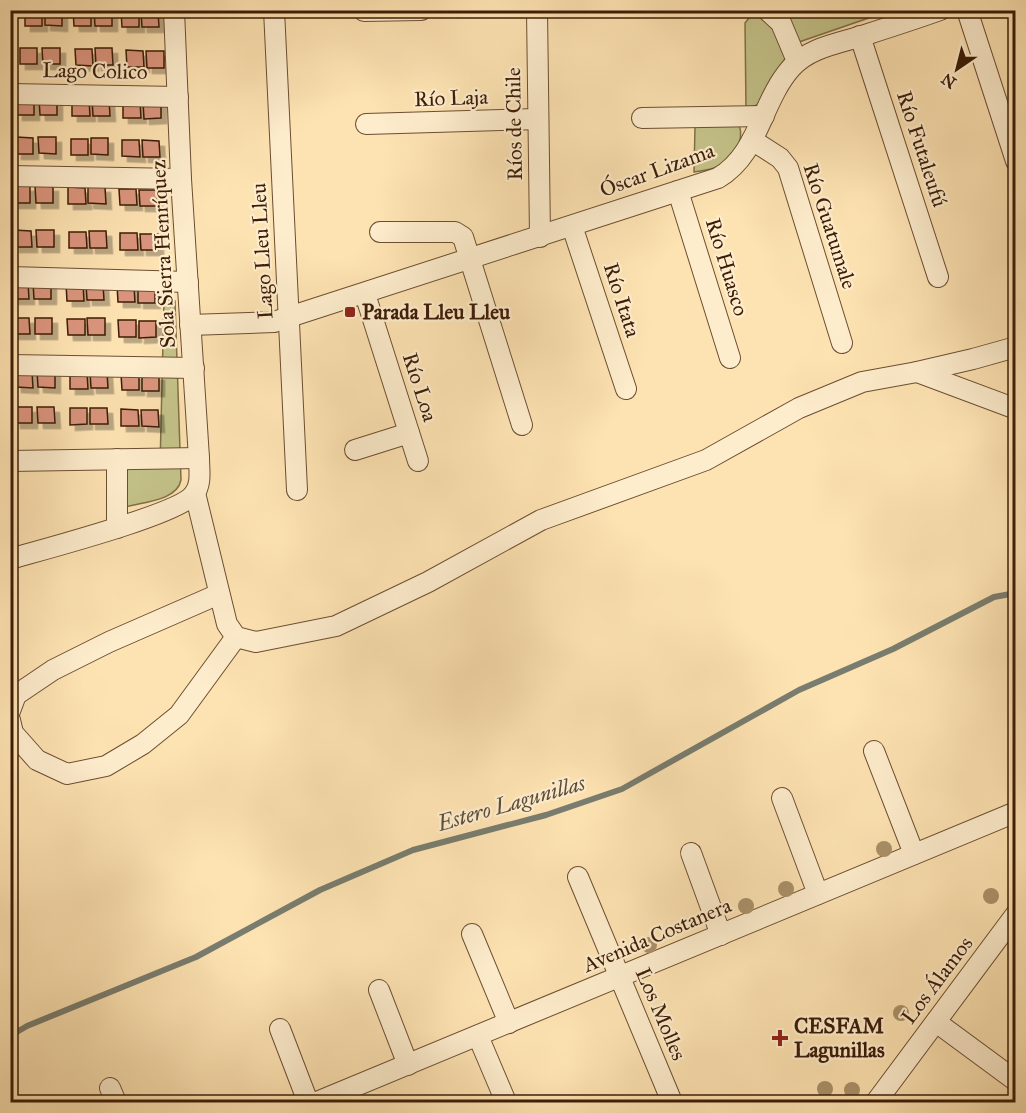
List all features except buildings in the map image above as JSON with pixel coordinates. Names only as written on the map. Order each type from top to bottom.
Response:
[{"type":"street","name":"Sola Sierra Henríquez","points":[[174,10],[199,458],[199,481],[195,493]]},
{"type":"street","name":"Lago Lleu Lleu","points":[[274,10],[297,490]]},
{"type":"street","points":[[364,11],[420,10]]},
{"type":"street","name":"Ríos de Chile","points":[[537,10],[540,237]]},
{"type":"street","points":[[767,10],[781,23],[797,61]]},
{"type":"street","points":[[967,10],[1016,161]]},
{"type":"street","name":"Óscar Lizama","points":[[190,325],[262,322],[289,318],[718,178],[741,159],[785,76],[797,61],[817,50],[931,12]]},
{"type":"street","name":"Río Futaleufú","points":[[860,36],[938,277]]},
{"type":"street","name":"Lago Colico","points":[[10,94],[178,97]]},
{"type":"street","points":[[642,118],[764,116]]},
{"type":"street","name":"Río Laja","points":[[366,124],[538,119]]},
{"type":"street","name":"Río Guatumale","points":[[752,141],[780,158],[788,168],[842,343]]},
{"type":"street","points":[[10,176],[182,179]]},
{"type":"street","name":"Río Huasco","points":[[678,191],[730,358]]},
{"type":"street","name":"Río Itata","points":[[572,226],[626,389]]},
{"type":"street","points":[[380,232],[458,233],[464,239],[522,425]]},
{"type":"street","points":[[10,277],[188,282]]},
{"type":"street","name":"Río Loa","points":[[365,294],[418,461]]},
{"type":"street","points":[[10,559],[117,528],[184,503],[195,493],[227,624],[236,637],[256,642],[336,626],[428,582],[541,519],[706,460],[799,408],[862,382],[917,372],[1016,347]]},
{"type":"street","points":[[10,366],[194,368]]},
{"type":"street","points":[[917,372],[1016,409]]},
{"type":"street","points":[[355,450],[409,433]]},
{"type":"street","points":[[10,461],[199,458]]},
{"type":"street","points":[[117,459],[117,528]]},
{"type":"street","points":[[10,711],[16,695],[53,670],[109,642],[219,594]]},
{"type":"street","points":[[10,720],[13,733],[37,760],[67,774],[106,766],[143,744],[179,715],[236,637]]},
{"type":"street","points":[[874,751],[914,854]]},
{"type":"street","points":[[782,798],[818,894]]},
{"type":"street","name":"Avenida Costanera","points":[[317,1102],[351,1096],[408,1065],[1016,812]]},
{"type":"street","points":[[691,853],[720,935]]},
{"type":"street","name":"Los Molles","points":[[578,877],[672,1102]]},
{"type":"street","name":"Los Álamos","points":[[876,1102],[1016,914]]},
{"type":"street","points":[[472,934],[509,1023]]},
{"type":"street","points":[[379,990],[408,1065]]},
{"type":"street","points":[[936,1022],[1016,1081]]},
{"type":"street","points":[[280,1029],[308,1102]]},
{"type":"street","points":[[478,1036],[506,1102]]},
{"type":"shaded area","points":[[809,10],[889,11],[799,42],[785,16],[809,13]]},
{"type":"shaded area","points":[[760,13],[768,17],[788,53],[761,104],[746,108],[745,23],[752,14]]},
{"type":"shaded area","points":[[739,125],[740,138],[731,157],[714,168],[694,172],[695,127]]},
{"type":"shaded area","points":[[164,299],[175,301],[181,480],[178,487],[166,496],[125,507],[124,471],[128,467],[160,467]]},
{"type":"waterway","name":"Estero Lagunillas","points":[[10,1036],[27,1026],[196,957],[320,890],[413,850],[546,815],[622,789],[799,690],[893,649],[994,597],[1016,593]]},
{"type":"place","name":"Parada Lleu Lleu","points":[[350,312]]},
{"type":"place","name":"CESFAM Lagunillas","points":[[780,1038]]}]
